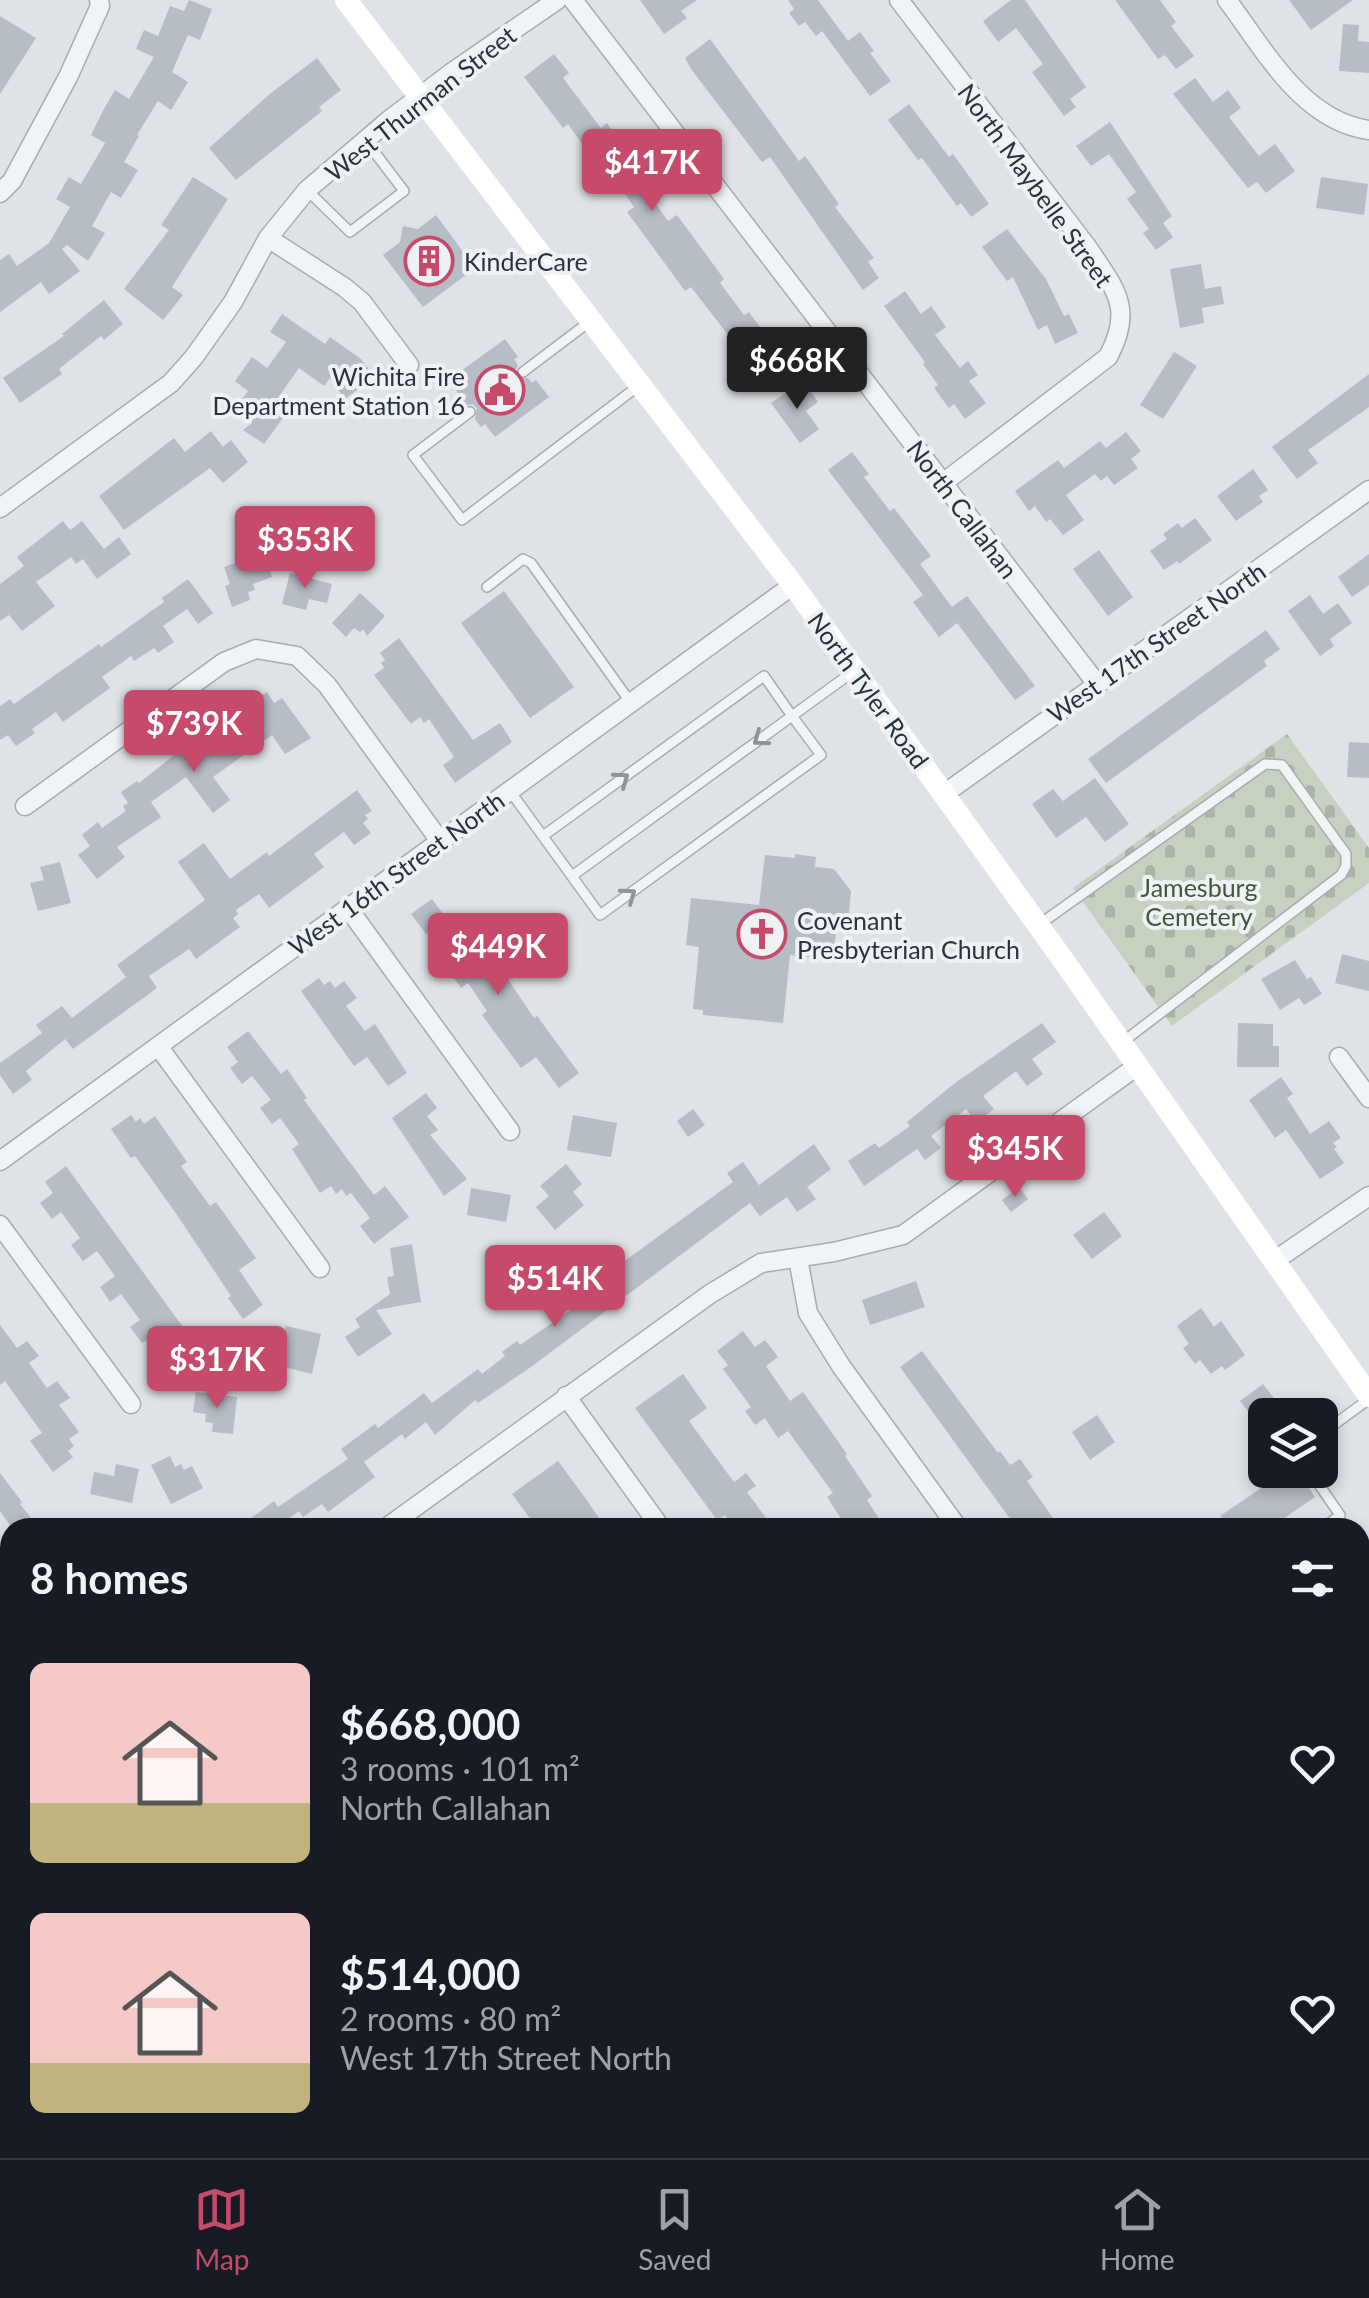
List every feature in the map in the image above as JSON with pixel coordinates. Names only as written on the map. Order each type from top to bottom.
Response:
[{"type":"main road","name":"North Tyler Road","points":[[346,0],[793,585],[1038,925],[1369,1397]]},
{"type":"street","points":[[0,192],[12,182],[68,77],[100,6],[99,0]]},
{"type":"street","name":"West Thurman Street","points":[[0,508],[171,383],[233,302],[268,238],[306,190],[451,73],[557,0]]},
{"type":"street","name":"North Callahan","points":[[573,0],[1097,684]]},
{"type":"street","name":"North Maybelle Street","points":[[898,0],[1088,248],[1122,309],[1121,333],[1108,357],[944,484]]},
{"type":"street","points":[[1227,0],[1303,98],[1332,120],[1369,130]]},
{"type":"street","points":[[268,238],[362,302],[409,365]]},
{"type":"street","name":"West 17th Street North","points":[[944,794],[1369,490]]},
{"type":"street","name":"West 16th Street North","points":[[0,1161],[793,585]]},
{"type":"street","points":[[25,806],[224,662],[256,649],[297,656],[327,685],[440,842]]},
{"type":"street","points":[[348,908],[510,1131]]},
{"type":"street","points":[[158,1046],[320,1268]]},
{"type":"street","points":[[1339,1057],[1369,1098]]},
{"type":"street","points":[[400,1518],[710,1294],[761,1263],[903,1235],[1137,1066]]},
{"type":"street","points":[[1274,1261],[1369,1196]]},
{"type":"street","points":[[0,1225],[131,1404]]},
{"type":"street","points":[[798,1258],[808,1313],[840,1366],[951,1518]]},
{"type":"street","points":[[566,1396],[654,1518]]},
{"type":"lane","points":[[306,190],[350,232],[404,191],[366,141]]},
{"type":"lane","points":[[523,372],[591,321]]},
{"type":"lane","points":[[470,412],[413,455],[462,520],[640,386]]},
{"type":"lane","points":[[486,587],[523,559],[531,564],[630,703]]},
{"type":"lane","points":[[572,876],[855,670]]},
{"type":"lane","points":[[510,790],[543,836],[600,915],[821,755],[764,676],[543,836]]},
{"type":"lane","points":[[1038,925],[1265,764],[1282,765],[1346,854],[1341,876],[1121,1043]]},
{"type":"lane","points":[[1338,1420],[1369,1397]]},
{"type":"lane","points":[[1321,1488],[1340,1515],[1336,1518]]},
{"type":"green space","name":"Jamesburg Cemetery","points":[[1287,734],[1369,848],[1369,883],[1172,1026],[1073,888]]},
{"type":"building","points":[[189,0],[212,9],[200,40],[188,35],[172,72],[188,82],[171,110],[158,101],[137,135],[124,162],[138,170],[121,198],[111,192],[92,226],[105,233],[88,261],[67,245],[62,249],[80,271],[49,294],[41,282],[0,312],[0,260],[9,254],[17,266],[49,243],[70,207],[56,199],[69,177],[81,184],[105,143],[91,135],[105,107],[115,90],[129,99],[154,57],[136,49],[144,30],[158,36],[170,6],[184,11]]},
{"type":"building","points":[[640,0],[697,0],[681,11],[687,18],[664,34]]},
{"type":"building","points":[[788,0],[818,0],[848,41],[860,32],[891,81],[870,96],[822,31],[816,36],[805,22],[799,26],[789,13],[794,9]]},
{"type":"building","points":[[1011,0],[1025,0],[1086,87],[1070,99],[1076,107],[1064,116],[1032,72],[1043,64],[1016,28],[998,42],[983,21]]},
{"type":"building","points":[[1115,0],[1160,0],[1176,22],[1171,26],[1194,56],[1176,69],[1165,55],[1158,59]]},
{"type":"building","points":[[1289,0],[1353,0],[1311,30]]},
{"type":"building","points":[[0,16],[36,38],[0,94]]},
{"type":"building","points":[[1343,24],[1359,25],[1358,41],[1369,42],[1369,73],[1339,71]]},
{"type":"building","points":[[710,39],[799,161],[805,156],[839,204],[835,207],[874,258],[868,262],[879,278],[863,290],[770,157],[762,162],[691,69],[685,58]]},
{"type":"building","points":[[554,54],[569,73],[563,78],[601,128],[607,123],[643,174],[637,178],[668,221],[677,215],[724,279],[720,283],[744,315],[749,312],[763,331],[759,333],[779,360],[759,375],[691,287],[685,291],[627,212],[634,207],[606,167],[601,171],[568,124],[563,128],[524,77]]},
{"type":"building","points":[[317,58],[341,90],[319,107],[322,111],[236,180],[209,148]]},
{"type":"building","points":[[1195,78],[1213,102],[1228,90],[1241,108],[1229,117],[1259,156],[1275,144],[1295,171],[1266,193],[1257,182],[1248,188],[1173,94]]},
{"type":"building","points":[[909,104],[949,157],[953,154],[989,204],[971,217],[961,203],[957,206],[888,120]]},
{"type":"building","points":[[1110,122],[1172,216],[1163,223],[1173,237],[1156,250],[1143,233],[1149,229],[1127,199],[1136,192],[1109,154],[1091,166],[1076,146]]},
{"type":"building","points":[[193,177],[228,199],[172,287],[183,295],[163,320],[124,289],[169,230],[161,225]]},
{"type":"building","points":[[1321,177],[1368,184],[1364,215],[1316,208]]},
{"type":"building","name":"KinderCare","points":[[436,215],[475,268],[423,307],[383,255],[400,242],[403,226],[418,229]]},
{"type":"building","points":[[1007,229],[1046,279],[1064,316],[1069,314],[1078,333],[1055,344],[1047,325],[1038,330],[1013,277],[1007,281],[982,247]]},
{"type":"building","points":[[1201,264],[1205,289],[1221,286],[1224,304],[1202,308],[1204,323],[1180,328],[1170,269]]},
{"type":"building","points":[[905,291],[921,314],[931,306],[946,327],[935,335],[960,368],[968,361],[978,375],[969,381],[986,403],[965,419],[954,404],[949,408],[934,388],[938,385],[925,362],[884,306]]},
{"type":"building","points":[[104,300],[123,324],[104,340],[101,336],[59,369],[62,374],[20,403],[3,378],[64,336]]},
{"type":"building","points":[[282,314],[325,344],[330,337],[361,359],[375,377],[345,399],[330,378],[324,386],[299,368],[270,409],[283,418],[264,444],[243,430],[252,423],[234,410],[248,391],[235,381],[252,357],[267,368],[286,342],[270,332]]},
{"type":"building","name":"Wichita Fire Department Station 16","points":[[505,339],[518,357],[514,359],[518,365],[517,378],[528,378],[532,383],[536,380],[549,397],[495,437],[485,424],[481,427],[475,419],[477,408],[472,404],[465,406],[450,379]]},
{"type":"building","points":[[1174,352],[1197,366],[1163,419],[1140,405]]},
{"type":"building","points":[[1369,374],[1369,407],[1308,450],[1318,463],[1297,479],[1272,447]]},
{"type":"building","points":[[807,386],[818,402],[806,411],[819,429],[800,443],[771,403],[793,388],[797,393]]},
{"type":"building","points":[[211,431],[223,447],[231,440],[248,462],[223,483],[210,468],[124,530],[99,496],[174,438],[185,452]]},
{"type":"building","points":[[1126,432],[1141,451],[1131,459],[1138,468],[1114,485],[1107,476],[1101,481],[1095,474],[1066,495],[1084,520],[1063,535],[1050,519],[1046,522],[1035,506],[1029,511],[1015,491],[1058,460],[1064,468],[1100,441],[1106,448]]},
{"type":"building","points":[[852,452],[869,474],[864,477],[931,556],[920,564],[952,607],[967,596],[1035,686],[1015,700],[957,623],[939,637],[913,602],[923,595],[828,470]]},
{"type":"building","points":[[1253,469],[1268,490],[1259,496],[1263,502],[1236,521],[1217,496]]},
{"type":"building","points":[[1195,518],[1212,540],[1164,570],[1150,551],[1167,539],[1163,534],[1178,523],[1182,528]]},
{"type":"building","points":[[63,521],[70,530],[82,521],[104,549],[119,537],[131,554],[97,579],[83,559],[76,564],[71,557],[36,582],[55,606],[22,631],[9,615],[0,621],[0,584],[24,566],[17,557]]},
{"type":"building","points":[[1099,550],[1133,597],[1108,616],[1073,569]]},
{"type":"building","points":[[264,553],[272,577],[253,584],[255,590],[248,592],[250,600],[232,607],[224,567]]},
{"type":"building","points":[[1369,554],[1369,585],[1352,597],[1338,577]]},
{"type":"building","points":[[290,573],[332,584],[327,603],[309,599],[306,610],[282,604]]},
{"type":"building","points":[[188,579],[213,613],[198,624],[187,609],[163,626],[174,642],[158,653],[154,648],[134,661],[131,656],[102,677],[110,688],[63,722],[56,712],[16,746],[8,735],[0,740],[0,706],[10,699],[14,704],[99,644],[101,647],[164,602],[162,598]]},
{"type":"building","points":[[504,591],[574,687],[530,718],[461,623]]},
{"type":"building","points":[[360,593],[385,616],[367,636],[363,629],[360,632],[354,628],[346,637],[332,623]]},
{"type":"building","points":[[1310,595],[1323,614],[1338,603],[1352,623],[1330,639],[1334,646],[1320,656],[1288,611]]},
{"type":"building","points":[[1266,630],[1280,649],[1264,661],[1267,666],[1106,783],[1088,759]]},
{"type":"building","points":[[399,638],[473,740],[500,723],[512,742],[455,783],[443,765],[454,757],[429,719],[424,723],[420,717],[411,724],[374,675],[384,668],[381,663],[385,660],[380,653]]},
{"type":"building","points":[[267,692],[274,703],[282,698],[311,738],[285,754],[272,735],[213,777],[230,800],[213,813],[186,777],[151,802],[161,817],[117,847],[125,857],[97,879],[78,855],[90,846],[82,835],[98,822],[102,828],[126,811],[123,806],[128,803],[121,792],[139,783],[183,748],[190,758],[217,740],[209,730]]},
{"type":"building","points":[[1349,742],[1369,743],[1369,778],[1347,777]]},
{"type":"building","points":[[1095,778],[1129,824],[1105,842],[1086,817],[1056,838],[1032,804],[1053,789],[1063,801]]},
{"type":"building","points":[[357,790],[372,811],[365,815],[368,819],[363,823],[371,833],[354,845],[344,832],[314,854],[324,867],[269,908],[259,894],[236,910],[238,914],[233,918],[240,927],[196,959],[189,949],[149,976],[157,988],[73,1049],[65,1039],[26,1071],[32,1080],[13,1094],[0,1075],[0,1063],[42,1033],[36,1025],[62,1006],[72,1018],[126,977],[117,965],[205,900],[178,862],[204,843],[230,879],[267,852],[269,856]]},
{"type":"building","name":"Covenant Presbyterian Church","points":[[795,854],[816,857],[815,867],[834,869],[851,891],[848,924],[837,923],[833,960],[790,955],[783,1023],[703,1015],[703,1010],[693,1009],[699,947],[686,945],[691,898],[759,905],[765,855],[795,858]]},
{"type":"building","points":[[60,862],[71,903],[38,911],[30,883],[44,880],[40,867]]},
{"type":"building","points":[[432,899],[461,938],[474,929],[534,1018],[537,1016],[579,1073],[559,1088],[536,1057],[521,1068],[482,1015],[487,1011],[468,983],[461,988],[449,971],[459,964],[434,929],[426,934],[411,914]]},
{"type":"building","points":[[1342,954],[1369,961],[1369,991],[1335,983]]},
{"type":"building","points":[[1295,960],[1322,994],[1304,1005],[1299,998],[1280,1010],[1261,979]]},
{"type":"building","points":[[319,978],[324,985],[330,981],[335,988],[344,981],[357,998],[346,1006],[365,1031],[375,1024],[407,1073],[388,1086],[367,1057],[354,1066],[301,991]]},
{"type":"building","points":[[1042,1023],[1056,1042],[1032,1059],[1043,1074],[1027,1086],[1016,1071],[983,1096],[994,1109],[976,1122],[966,1109],[931,1136],[941,1148],[925,1160],[917,1149],[864,1186],[848,1161],[875,1143],[879,1148],[910,1126],[907,1122],[955,1083]]},
{"type":"building","points":[[1238,1023],[1273,1024],[1273,1046],[1279,1046],[1279,1067],[1237,1067]]},
{"type":"building","points":[[248,1031],[281,1074],[287,1069],[307,1098],[304,1100],[374,1195],[385,1186],[409,1217],[374,1244],[360,1226],[370,1218],[351,1193],[346,1196],[342,1189],[336,1194],[331,1186],[320,1193],[292,1149],[299,1144],[280,1118],[272,1124],[260,1108],[271,1100],[252,1076],[242,1084],[230,1068],[238,1062],[227,1047]]},
{"type":"building","points":[[1281,1077],[1293,1094],[1287,1098],[1310,1134],[1329,1121],[1341,1138],[1333,1143],[1344,1163],[1320,1179],[1286,1130],[1275,1138],[1249,1100]]},
{"type":"building","points":[[426,1093],[437,1108],[427,1116],[438,1130],[430,1135],[467,1179],[444,1196],[392,1118]]},
{"type":"building","points":[[693,1109],[705,1125],[688,1137],[677,1121]]},
{"type":"building","points":[[131,1115],[144,1124],[155,1116],[187,1162],[181,1166],[210,1206],[216,1202],[256,1258],[239,1270],[263,1305],[243,1319],[175,1212],[111,1129]]},
{"type":"building","points":[[573,1115],[617,1123],[611,1157],[567,1150]]},
{"type":"building","points":[[814,1144],[831,1169],[807,1187],[816,1199],[797,1212],[787,1197],[760,1216],[750,1203],[531,1367],[478,1403],[475,1400],[435,1435],[426,1422],[405,1439],[402,1434],[364,1462],[375,1477],[328,1512],[322,1504],[303,1517],[299,1511],[290,1518],[251,1518],[274,1501],[278,1507],[348,1459],[341,1449],[375,1424],[378,1428],[424,1393],[432,1403],[478,1369],[482,1374],[517,1341],[520,1345],[571,1310],[567,1303],[733,1182],[727,1173],[743,1162],[759,1185]]},
{"type":"building","points":[[566,1164],[582,1184],[573,1192],[584,1205],[555,1230],[536,1207],[549,1196],[540,1186]]},
{"type":"building","points":[[66,1166],[209,1363],[190,1376],[178,1359],[172,1364],[151,1337],[142,1343],[130,1327],[140,1320],[121,1294],[110,1302],[100,1287],[115,1276],[97,1251],[83,1261],[71,1245],[80,1238],[61,1212],[52,1219],[40,1203],[53,1193],[45,1182]]},
{"type":"building","points":[[1019,1187],[1028,1199],[1011,1212],[1002,1200]]},
{"type":"building","points":[[471,1188],[511,1195],[506,1222],[467,1215]]},
{"type":"building","points":[[1104,1212],[1122,1236],[1092,1259],[1073,1235]]},
{"type":"building","points":[[412,1244],[421,1302],[376,1310],[392,1334],[358,1357],[345,1337],[360,1327],[355,1319],[390,1294],[387,1277],[394,1276],[390,1248]]},
{"type":"building","points":[[916,1281],[925,1307],[870,1325],[862,1300]]},
{"type":"building","points":[[1201,1308],[1214,1327],[1221,1321],[1245,1355],[1225,1370],[1222,1366],[1211,1374],[1200,1360],[1195,1364],[1183,1348],[1189,1344],[1177,1326]]},
{"type":"building","points":[[0,1325],[17,1348],[27,1341],[39,1356],[29,1363],[47,1388],[57,1381],[70,1398],[59,1405],[79,1432],[69,1439],[74,1446],[68,1451],[73,1457],[53,1472],[30,1441],[42,1433],[5,1381],[0,1385]]},
{"type":"building","points":[[286,1326],[321,1334],[312,1374],[276,1365]]},
{"type":"building","points":[[743,1331],[755,1347],[765,1340],[778,1357],[766,1366],[790,1401],[803,1392],[847,1454],[872,1496],[867,1500],[879,1518],[841,1518],[827,1497],[833,1493],[788,1431],[778,1438],[765,1418],[755,1425],[745,1411],[751,1407],[723,1369],[728,1365],[717,1351]]},
{"type":"building","points":[[922,1351],[998,1453],[1010,1465],[1020,1459],[1033,1477],[1027,1481],[1053,1518],[1010,1518],[900,1367]]},
{"type":"building","points":[[683,1374],[707,1408],[689,1421],[734,1482],[746,1473],[756,1486],[747,1492],[766,1518],[725,1515],[716,1518],[635,1408]]},
{"type":"building","points":[[1263,1384],[1274,1398],[1248,1398],[1248,1411],[1240,1401]]},
{"type":"building","points":[[196,1392],[237,1397],[233,1434],[212,1432],[213,1423],[205,1422],[206,1414],[193,1412]]},
{"type":"building","points":[[1097,1415],[1115,1442],[1090,1460],[1072,1432]]},
{"type":"building","points":[[170,1456],[175,1467],[181,1464],[184,1470],[192,1466],[203,1488],[171,1504],[151,1465]]},
{"type":"building","points":[[558,1461],[599,1518],[530,1518],[512,1494]]},
{"type":"building","points":[[116,1464],[139,1469],[132,1503],[90,1494],[94,1472],[114,1476]]},
{"type":"building","points":[[0,1473],[31,1518],[5,1518],[0,1511]]},
{"type":"building","points":[[1261,1488],[1309,1488],[1315,1497],[1285,1518],[1221,1518]]},
{"type":"place","name":"KinderCare","points":[[429,261]]},
{"type":"place","name":"Wichita Fire Department Station 16","points":[[500,390]]},
{"type":"place","name":"Covenant Presbyterian Church","points":[[762,934]]}]
